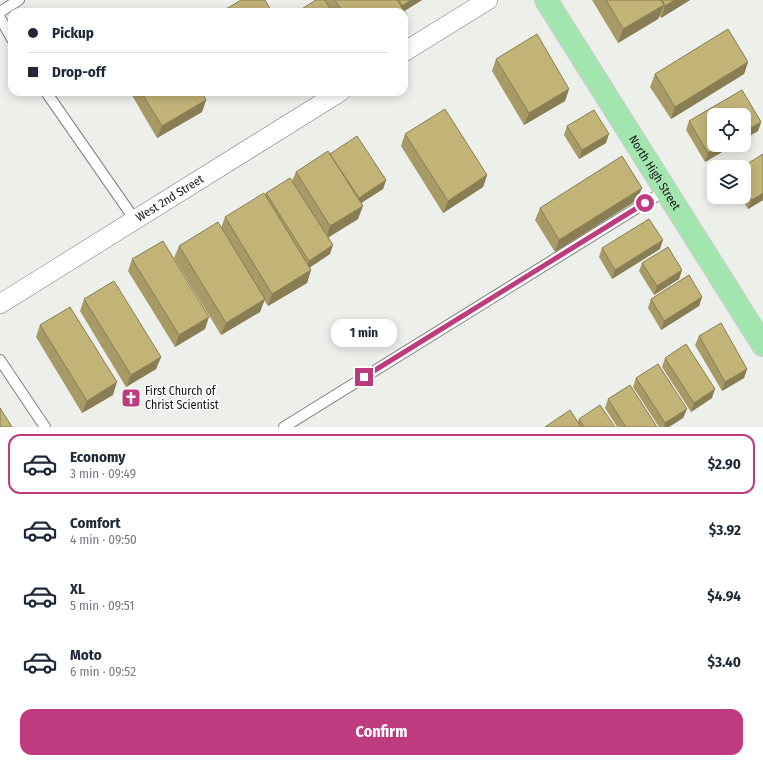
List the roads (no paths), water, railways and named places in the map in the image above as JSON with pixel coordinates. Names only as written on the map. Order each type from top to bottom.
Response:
[{"type":"main road","name":"North High Street","points":[[546,0],[763,345]]},
{"type":"street","points":[[408,50],[488,0]]},
{"type":"street","name":"West 2nd Street","points":[[0,304],[334,96]]},
{"type":"lane","points":[[0,12],[19,0]]},
{"type":"lane","points":[[0,18],[8,32]]},
{"type":"lane","points":[[49,96],[134,220]]},
{"type":"lane","points":[[284,427],[666,190]]},
{"type":"lane","points":[[0,360],[45,427]]},
{"type":"place","name":"First Church of Christ Scientist","points":[[131,398]]}]
